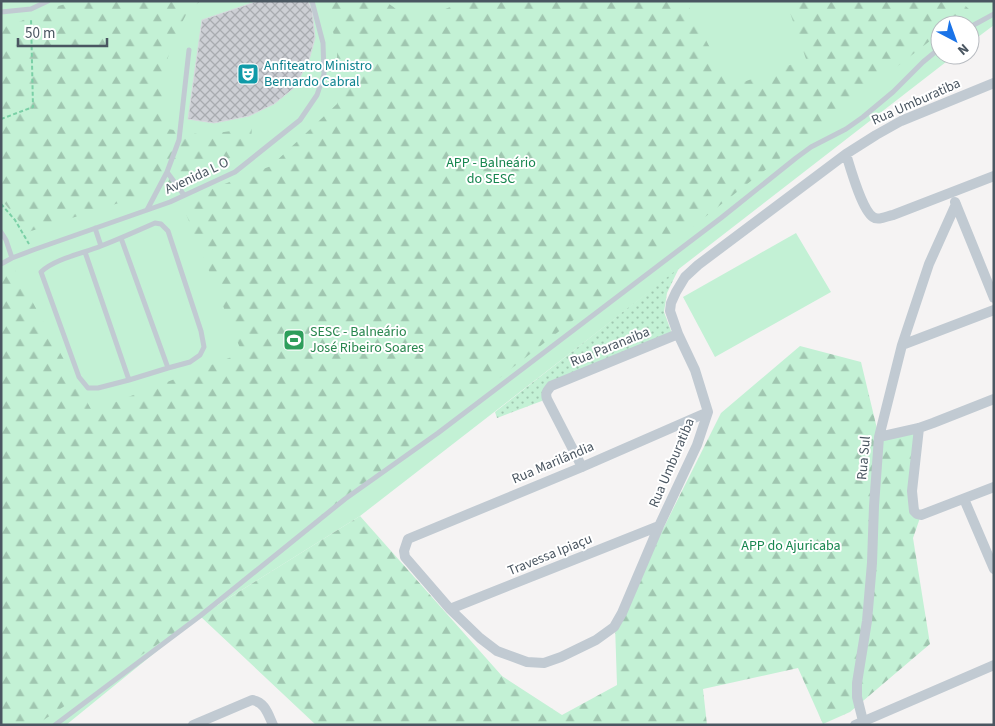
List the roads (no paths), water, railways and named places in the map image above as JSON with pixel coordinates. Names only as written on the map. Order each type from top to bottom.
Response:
[{"type":"street","name":"Rua Umburatiba","points":[[408,539],[404,551],[405,556],[450,609],[480,638],[497,651],[527,662],[544,663],[596,640],[614,627],[697,445],[708,412],[694,370],[670,311],[674,298],[685,277],[698,265],[846,154],[876,135],[900,121],[994,83]]},
{"type":"street","points":[[846,154],[860,196],[868,213],[876,219],[893,215],[994,176]]},
{"type":"street","points":[[951,192],[994,298]]},
{"type":"street","name":"Rua Sul","points":[[860,724],[857,697],[872,563],[879,437],[902,345],[929,264],[956,204]]},
{"type":"street","points":[[902,345],[994,310]]},
{"type":"street","name":"Rua Paranaiba","points":[[582,467],[547,399],[547,390],[551,386],[678,334]]},
{"type":"street","points":[[879,437],[919,428],[994,399]]},
{"type":"street","name":"Rua Marilândia","points":[[408,539],[582,467],[708,412]]},
{"type":"street","points":[[919,428],[912,491],[914,511],[917,514],[921,515],[994,487]]},
{"type":"street","points":[[964,499],[989,545],[994,569]]},
{"type":"street","name":"Travessa Ipiaçu","points":[[450,609],[659,526]]},
{"type":"street","points":[[860,724],[994,665]]},
{"type":"street","points":[[193,725],[252,700],[258,701],[263,705],[273,725]]},
{"type":"lane","points":[[1,12],[31,8],[48,1]]},
{"type":"lane","name":"Avenida L O","points":[[1,264],[33,250],[184,196],[235,172],[300,120],[317,95],[324,74],[324,43],[312,1]]},
{"type":"lane","points":[[980,22],[994,14]]},
{"type":"lane","points":[[146,210],[167,172],[179,140],[189,50]]},
{"type":"lane","points":[[55,725],[200,616],[345,499],[438,433],[721,218],[796,158],[811,147],[846,129],[863,117],[893,92],[930,56]]},
{"type":"lane","points":[[167,172],[184,196]]},
{"type":"lane","points":[[155,223],[162,224],[168,231],[201,331],[204,347],[200,355],[190,362],[98,388],[88,388],[79,377],[41,272],[52,264],[121,238],[155,223]]},
{"type":"lane","points":[[95,228],[101,246]]},
{"type":"lane","points":[[1,232],[12,258]]},
{"type":"lane","points":[[121,238],[168,368]]},
{"type":"lane","points":[[85,252],[129,380]]},
{"type":"place","name":"Anfiteatro Ministro Bernardo Cabral","points":[[248,74]]},
{"type":"place","name":"SESC - Balneário José Ribeiro Soares","points":[[294,340]]},
{"type":"park label","name":"APP - Balneário do SESC","points":[[491,172]]},
{"type":"park label","name":"APP do Ajuricaba","points":[[791,546]]}]
